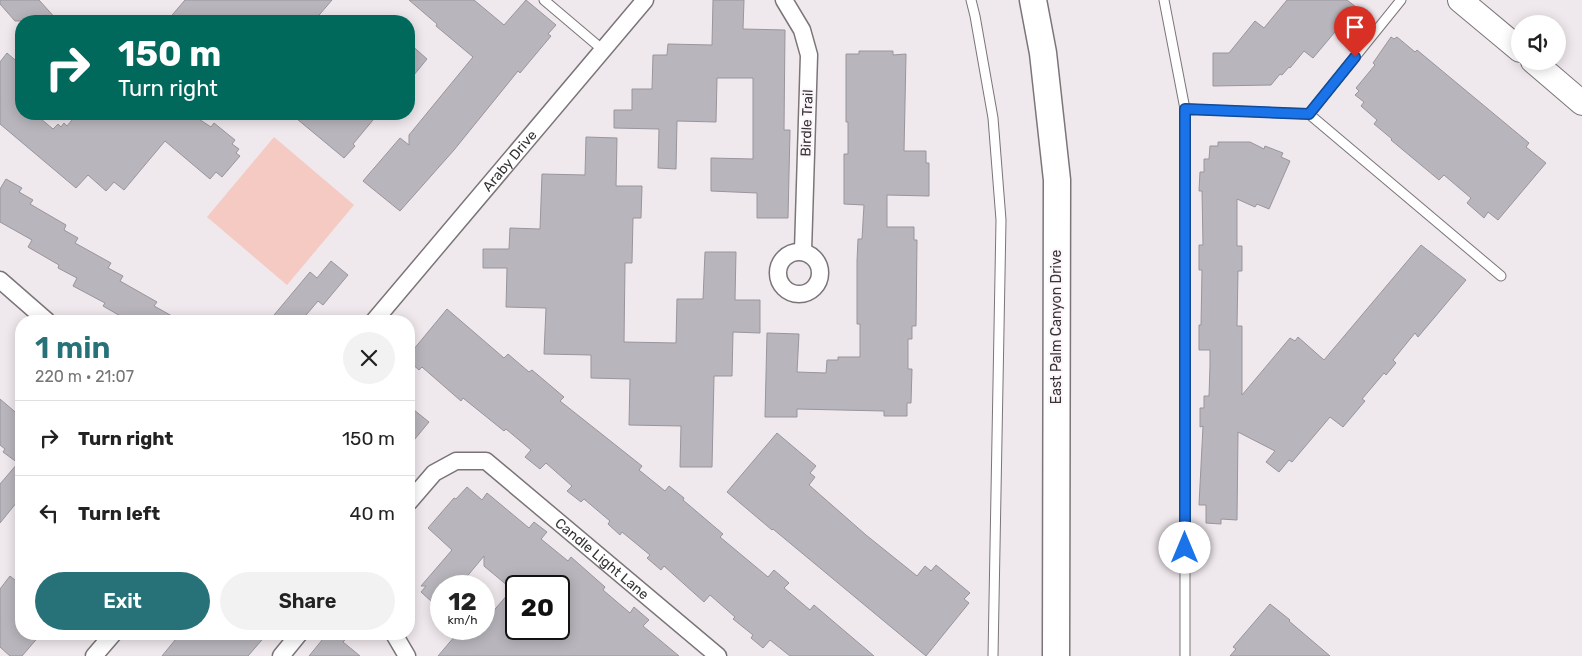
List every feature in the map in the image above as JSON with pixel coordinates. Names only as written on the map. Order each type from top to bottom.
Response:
[{"type":"main road","name":"East Palm Canyon Drive","points":[[1033,0],[1043,53],[1056,180],[1056,656]]},
{"type":"street","name":"Araby Drive","points":[[379,315],[645,0]]},
{"type":"street","name":"Birdle Trail","points":[[784,0],[802,30],[809,55],[803,251]]},
{"type":"street","points":[[1460,0],[1511,42]]},
{"type":"street","points":[[1544,70],[1582,103]]},
{"type":"street","points":[[0,280],[40,315]]},
{"type":"street","name":"Candle Light Lane","points":[[415,495],[434,473],[456,462],[486,461],[718,656]]},
{"type":"street","points":[[94,656],[107,640]]},
{"type":"street","points":[[281,656],[294,640]]},
{"type":"street","points":[[398,640],[407,656]]},
{"type":"lane","points":[[544,0],[604,50]]},
{"type":"lane","points":[[971,0],[992,118],[1001,220],[993,656]]},
{"type":"lane","points":[[1164,0],[1185,109],[1185,656]]},
{"type":"lane","points":[[1309,114],[1401,0]]},
{"type":"lane","points":[[1185,109],[1309,114],[1501,276]]},
{"type":"shaded area","points":[[274,137],[354,205],[287,285],[207,217]]},
{"type":"building","points":[[0,0],[39,0],[53,15],[15,15],[15,21],[0,4]]},
{"type":"building","points":[[185,0],[332,0],[319,15],[172,15]]},
{"type":"building","points":[[409,0],[474,0],[504,25],[526,0],[556,25],[548,34],[551,36],[520,73],[518,71],[454,150],[400,211],[363,181],[400,138],[409,145],[409,135],[473,57]]},
{"type":"building","points":[[713,0],[744,0],[743,29],[785,30],[784,130],[790,130],[788,218],[757,218],[757,193],[711,191],[711,158],[753,159],[753,78],[717,78],[716,122],[677,121],[676,169],[658,168],[659,129],[614,128],[614,110],[632,110],[632,89],[652,89],[653,55],[667,55],[668,44],[712,45]]},
{"type":"building","points":[[1287,0],[1347,0],[1356,7],[1313,58],[1304,51],[1290,68],[1282,75],[1280,74],[1271,85],[1213,86],[1213,53],[1229,53],[1255,21],[1264,28]]},
{"type":"building","points":[[1391,37],[1394,39],[1397,37],[1415,52],[1417,50],[1529,143],[1526,147],[1546,163],[1498,220],[1488,212],[1484,218],[1467,203],[1471,198],[1444,175],[1439,180],[1391,140],[1374,124],[1377,120],[1361,106],[1364,102],[1355,95],[1359,91],[1356,88],[1375,65],[1373,63]]},
{"type":"building","points":[[415,48],[427,59],[415,74]]},
{"type":"building","points":[[859,51],[893,51],[893,55],[906,54],[904,151],[926,151],[926,163],[929,163],[929,196],[887,195],[887,227],[914,227],[914,240],[917,240],[916,326],[912,326],[912,339],[908,339],[908,369],[912,369],[911,403],[907,403],[907,416],[884,416],[884,411],[797,409],[797,417],[765,417],[767,333],[799,334],[797,372],[826,373],[827,360],[838,360],[838,357],[860,357],[860,324],[857,324],[857,261],[858,239],[862,239],[864,205],[844,204],[844,154],[848,154],[846,54],[859,54]]},
{"type":"building","points":[[7,53],[15,60],[15,120],[42,120],[53,129],[58,124],[61,127],[64,123],[67,126],[72,120],[200,120],[211,127],[214,123],[235,140],[232,144],[239,149],[236,153],[240,156],[222,177],[216,172],[210,179],[165,141],[124,190],[114,182],[106,191],[88,175],[76,188],[0,124],[0,62]]},
{"type":"building","points":[[298,120],[373,120],[344,158]]},
{"type":"building","points":[[586,137],[617,138],[616,186],[642,186],[641,218],[633,218],[632,263],[625,263],[624,342],[676,343],[677,299],[703,299],[705,252],[736,252],[735,300],[760,300],[760,333],[733,332],[732,376],[714,376],[712,467],[680,467],[681,426],[629,425],[630,379],[591,378],[591,355],[544,354],[546,308],[506,307],[507,268],[483,268],[483,249],[509,249],[510,228],[540,229],[542,174],[585,175]]},
{"type":"building","points":[[1218,142],[1250,142],[1264,149],[1265,146],[1283,153],[1281,157],[1290,161],[1269,209],[1257,204],[1255,207],[1237,199],[1237,246],[1242,246],[1242,271],[1238,271],[1237,326],[1242,326],[1242,395],[1290,338],[1295,341],[1298,337],[1324,360],[1421,245],[1466,280],[1418,337],[1415,333],[1393,360],[1396,363],[1386,375],[1384,373],[1362,399],[1365,401],[1343,427],[1330,417],[1292,462],[1289,460],[1279,472],[1266,462],[1275,451],[1238,432],[1237,520],[1221,519],[1221,524],[1206,523],[1206,505],[1199,505],[1203,426],[1200,427],[1200,408],[1204,408],[1204,396],[1209,396],[1210,350],[1199,350],[1202,270],[1199,270],[1199,245],[1203,245],[1202,191],[1199,191],[1200,172],[1204,172],[1204,159],[1209,159],[1210,146],[1218,146]]},
{"type":"building","points":[[6,179],[22,188],[19,192],[33,200],[30,204],[66,225],[64,230],[78,238],[75,243],[111,263],[108,268],[123,276],[120,281],[157,302],[154,306],[170,315],[119,315],[103,306],[105,303],[73,286],[77,278],[58,268],[59,265],[28,247],[32,240],[0,222],[0,189]]},
{"type":"building","points":[[331,261],[348,275],[323,305],[318,301],[306,315],[274,315],[310,272],[317,278]]},
{"type":"building","points":[[447,309],[504,358],[508,354],[529,372],[532,370],[564,397],[560,401],[642,466],[639,470],[665,491],[669,486],[723,534],[720,537],[768,577],[774,570],[789,583],[784,588],[810,610],[814,605],[874,656],[790,656],[770,640],[763,648],[751,638],[753,635],[733,619],[735,617],[710,595],[704,602],[664,566],[661,570],[647,558],[650,555],[622,532],[620,535],[608,524],[610,521],[584,499],[581,502],[567,491],[572,486],[546,463],[540,469],[525,457],[531,450],[506,429],[504,431],[463,398],[461,401],[422,367],[419,370],[415,366],[415,348]]},
{"type":"building","points":[[0,399],[15,412],[15,461],[3,452],[5,449],[0,445]]},
{"type":"building","points":[[415,411],[429,422],[415,439]]},
{"type":"building","points":[[777,433],[816,466],[810,473],[815,477],[809,485],[866,535],[917,576],[925,566],[931,571],[936,565],[970,593],[964,599],[969,603],[926,656],[727,492]]},
{"type":"building","points":[[15,466],[15,504],[0,523],[0,484]]},
{"type":"building","points":[[467,487],[482,500],[487,493],[529,528],[534,522],[547,532],[541,539],[568,561],[571,557],[605,587],[603,590],[630,613],[634,607],[649,620],[643,626],[679,656],[438,656],[452,640],[495,640],[495,609],[505,598],[505,640],[570,640],[570,575],[505,575],[505,584],[484,566],[484,556],[468,575],[430,575],[452,550],[428,528],[454,498],[456,499]]},
{"type":"building","points":[[10,576],[15,580],[15,640],[36,640],[22,656],[10,656],[0,647],[0,589]]},
{"type":"building","points":[[430,576],[430,600],[421,592],[426,586],[421,586]]},
{"type":"building","points":[[1270,604],[1330,656],[1230,656],[1236,649],[1233,647]]},
{"type":"building","points":[[175,640],[262,640],[248,656],[162,656]]},
{"type":"building","points":[[322,640],[345,640],[343,642],[360,656],[309,656]]},
{"type":"route","points":[[1185,548],[1185,109],[1309,114],[1355,57]]}]
